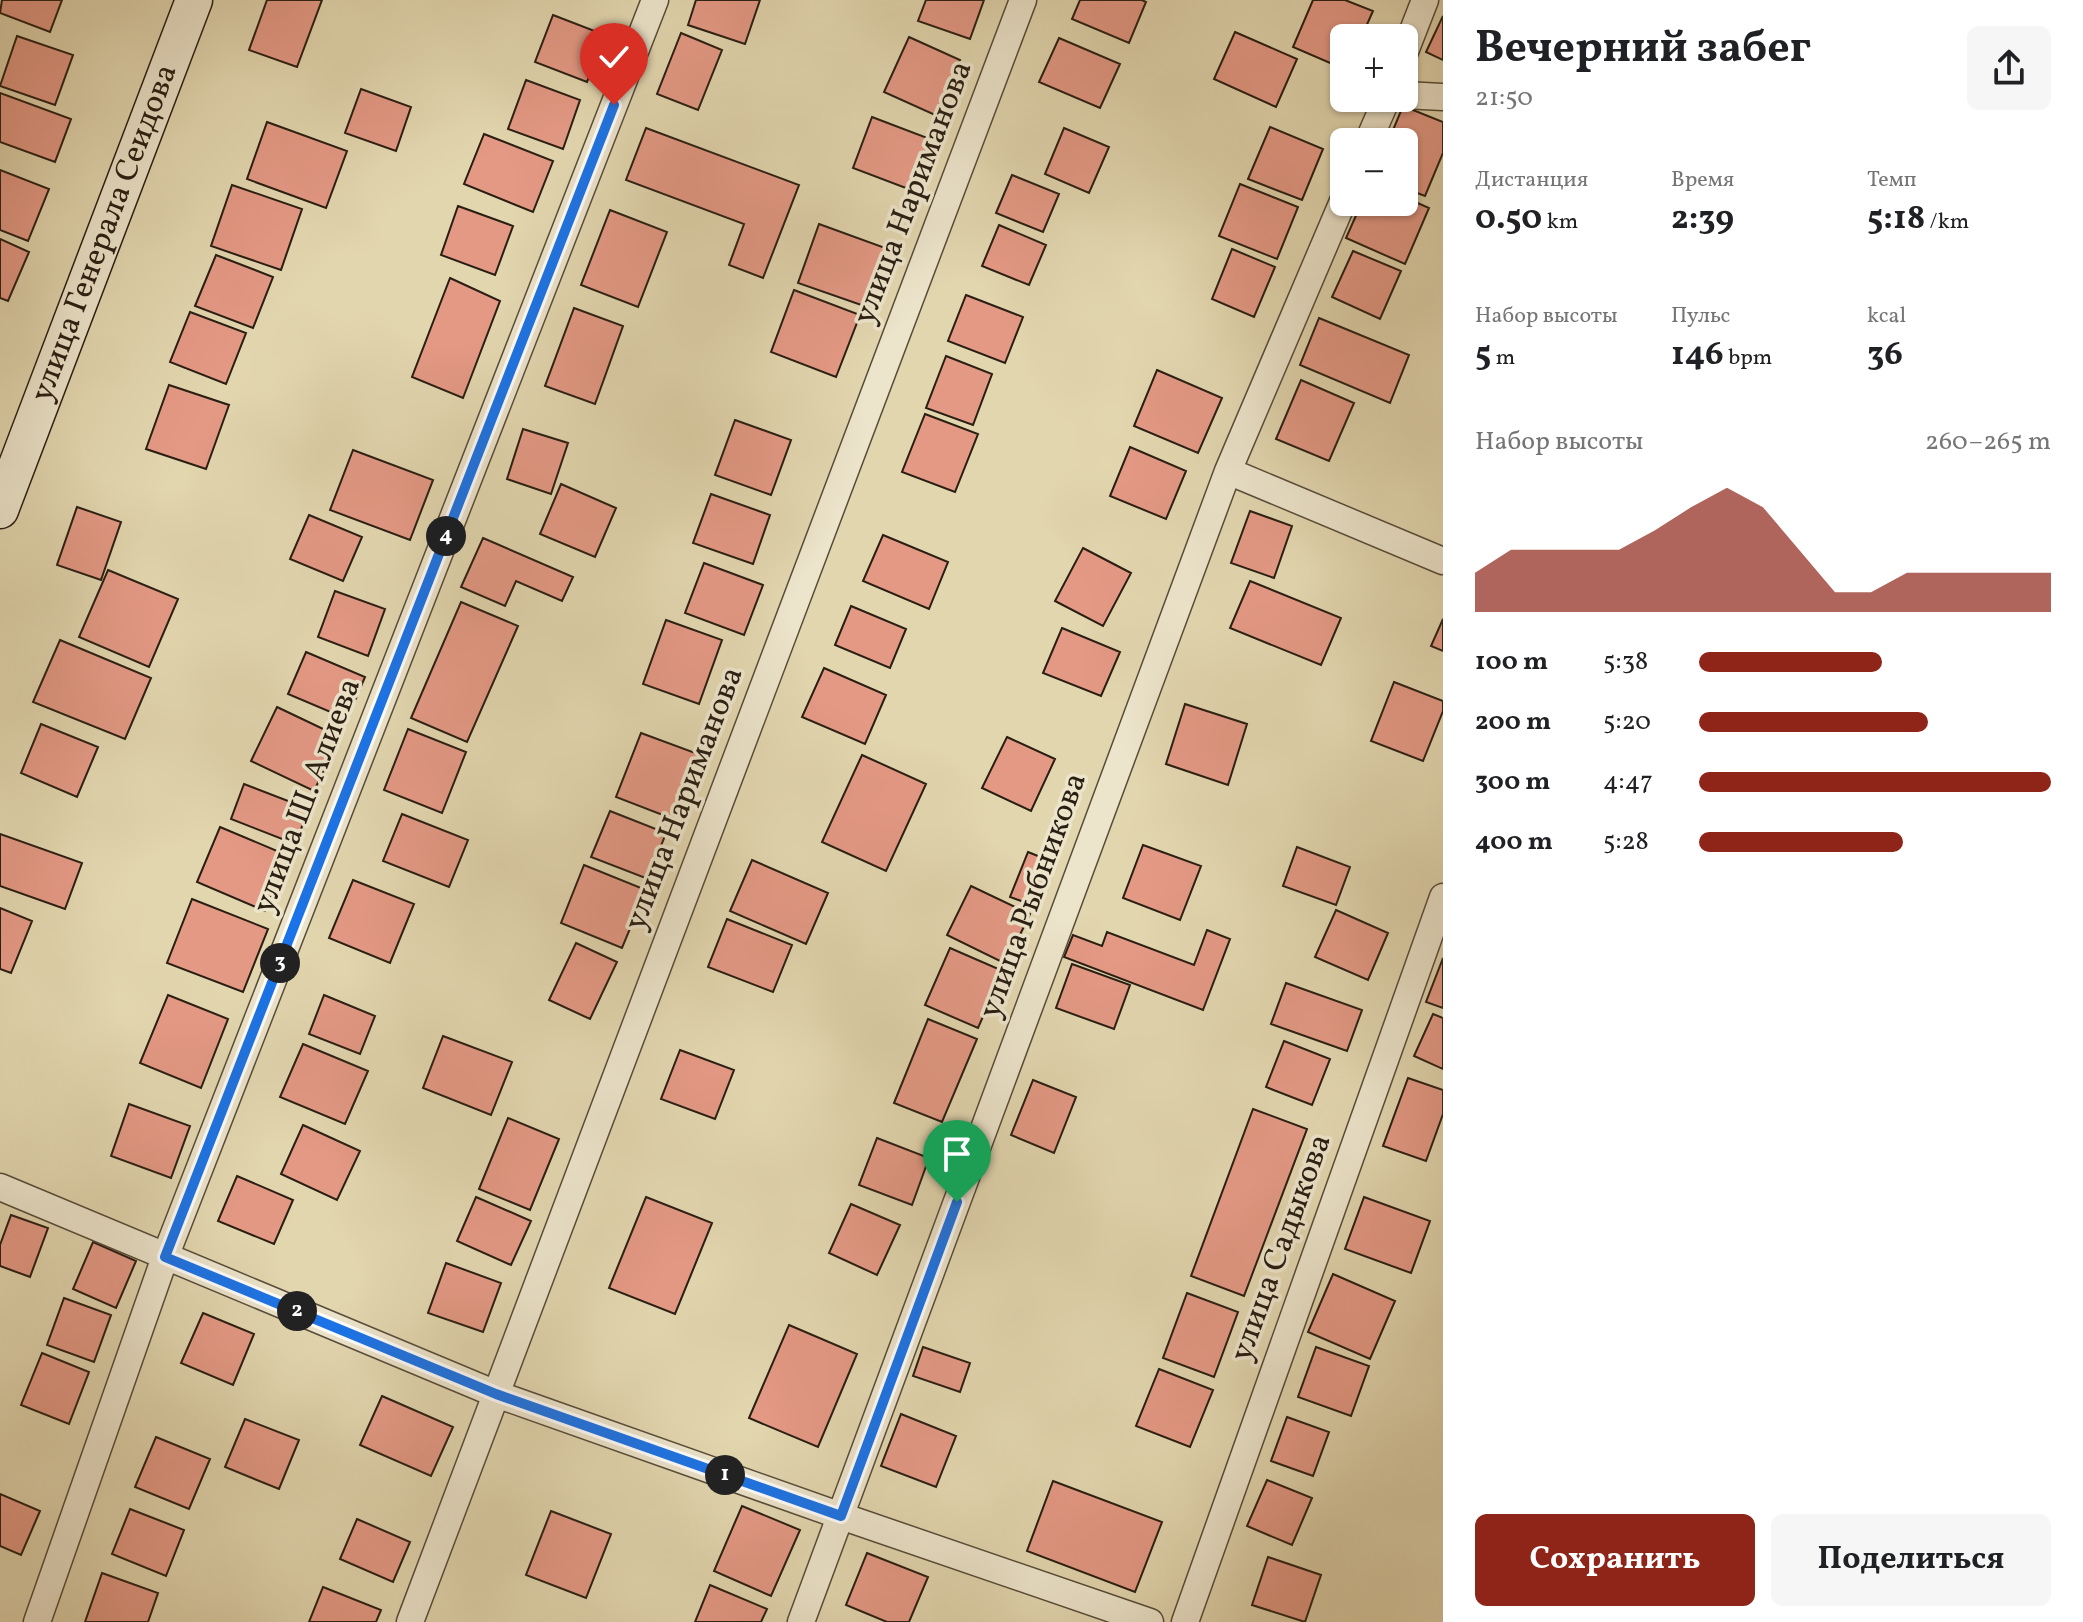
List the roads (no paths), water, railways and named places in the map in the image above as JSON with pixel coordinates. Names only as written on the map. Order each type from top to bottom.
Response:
[{"type":"street","name":"улица Генерала Сеидова","points":[[0,510],[194,0]]},
{"type":"street","name":"улица Ш. Алиева","points":[[37,1622],[165,1257],[655,0]]},
{"type":"street","name":"улица Нариманова","points":[[410,1622],[1023,0]]},
{"type":"street","points":[[1416,24],[1425,0]]},
{"type":"street","points":[[1418,96],[1443,97]]},
{"type":"street","name":"улица Рыбникова","points":[[801,1622],[1228,471],[1337,216]]},
{"type":"street","points":[[1228,471],[1443,561]]},
{"type":"street","name":"улица Садыкова","points":[[1185,1622],[1443,897]]},
{"type":"street","points":[[0,1187],[496,1394],[1150,1622]]}]
